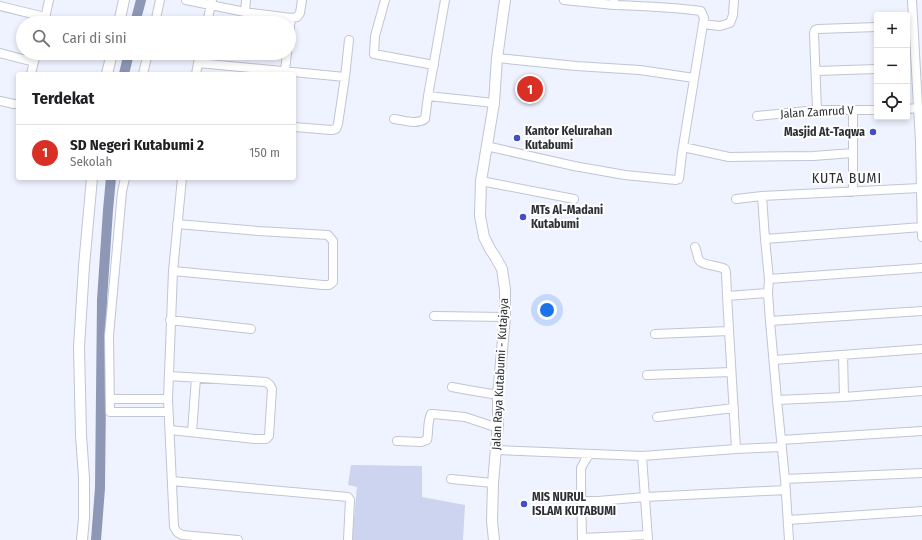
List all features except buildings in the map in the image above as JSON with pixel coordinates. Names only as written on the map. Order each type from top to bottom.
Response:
[{"type":"street","points":[[45,16],[49,0]]},
{"type":"street","points":[[121,16],[124,0]]},
{"type":"street","points":[[157,16],[160,0]]},
{"type":"street","points":[[186,0],[211,3],[245,12],[276,16]]},
{"type":"street","points":[[245,12],[246,0]]},
{"type":"street","points":[[296,17],[300,13],[302,0]]},
{"type":"street","points":[[385,0],[375,36],[374,54],[434,65]]},
{"type":"street","points":[[394,119],[421,122],[425,119],[445,0]]},
{"type":"street","name":"Jalan Raya Kutabumi - Kutajaya","points":[[494,540],[492,521],[493,483],[498,428],[498,395],[505,318],[505,290],[502,269],[484,237],[480,216],[481,181],[494,103],[503,0]]},
{"type":"street","points":[[486,146],[574,166],[625,175],[676,180],[680,178],[683,147],[704,18],[701,11],[614,2],[564,0]]},
{"type":"street","points":[[703,24],[720,26],[730,23],[733,15],[734,0]]},
{"type":"street","points":[[912,0],[910,26],[911,68],[918,108],[921,155],[920,188],[922,237]]},
{"type":"street","points":[[208,16],[211,3]]},
{"type":"street","points":[[0,6],[31,16]]},
{"type":"street","points":[[817,110],[815,30],[874,27]]},
{"type":"street","points":[[296,127],[331,130],[336,129],[345,77],[349,40]]},
{"type":"street","points":[[0,53],[16,57]]},
{"type":"street","points":[[497,58],[576,66],[640,70],[694,78]]},
{"type":"street","points":[[26,60],[34,62],[32,72]]},
{"type":"street","points":[[107,72],[110,60]]},
{"type":"street","points":[[143,72],[146,60]]},
{"type":"street","points":[[196,72],[199,60]]},
{"type":"street","points":[[285,71],[286,60]]},
{"type":"street","points":[[198,63],[295,72]]},
{"type":"street","points":[[816,71],[874,69]]},
{"type":"street","points":[[296,72],[345,77]]},
{"type":"street","points":[[428,96],[494,103]]},
{"type":"street","points":[[0,101],[16,104]]},
{"type":"street","points":[[910,109],[918,108]]},
{"type":"street","name":"Jalan Zamrud V","points":[[757,116],[817,110],[874,110]]},
{"type":"street","points":[[852,110],[853,192]]},
{"type":"street","points":[[683,147],[729,157],[812,156],[853,153]]},
{"type":"street","points":[[82,540],[84,518],[84,478],[81,435],[79,347],[84,266],[92,180]]},
{"type":"street","points":[[125,180],[122,192],[109,336],[110,412],[168,412]]},
{"type":"street","points":[[182,180],[172,271],[168,399],[174,527],[177,532],[182,535],[212,539],[238,540]]},
{"type":"street","points":[[481,181],[574,199]]},
{"type":"street","points":[[736,199],[762,196],[920,188]]},
{"type":"street","points":[[762,196],[769,279],[768,293],[770,321],[781,444],[786,479],[789,540]]},
{"type":"street","points":[[172,271],[323,285],[329,285],[332,282],[333,241],[328,235],[177,224]]},
{"type":"street","points":[[765,239],[922,228]]},
{"type":"street","points":[[696,247],[698,258],[701,262],[725,269],[726,272],[736,449]]},
{"type":"street","points":[[769,279],[922,268]]},
{"type":"street","points":[[727,296],[768,293]]},
{"type":"street","points":[[770,321],[922,311]]},
{"type":"street","points":[[434,316],[505,318]]},
{"type":"street","points":[[170,320],[251,329]]},
{"type":"street","points":[[655,334],[729,331]]},
{"type":"street","points":[[774,360],[922,349]]},
{"type":"street","points":[[843,355],[844,397]]},
{"type":"street","points":[[647,375],[731,372]]},
{"type":"street","points":[[169,376],[266,382],[272,389],[269,436],[266,439],[170,430]]},
{"type":"street","points":[[192,432],[196,378]]},
{"type":"street","points":[[452,387],[498,395]]},
{"type":"street","points":[[777,400],[922,391]]},
{"type":"street","points":[[110,399],[168,399]]},
{"type":"street","points":[[656,417],[734,408]]},
{"type":"street","points":[[397,441],[421,442],[427,440],[429,418],[431,414],[465,417],[498,428]]},
{"type":"street","points":[[496,450],[642,456],[736,449],[922,431]]},
{"type":"street","points":[[590,454],[582,468],[580,479],[582,539],[648,538],[642,456]]},
{"type":"street","points":[[786,479],[922,473]]},
{"type":"street","points":[[451,479],[493,483]]},
{"type":"street","points":[[172,481],[348,497],[350,500],[348,540]]},
{"type":"street","points":[[581,501],[786,490]]},
{"type":"street","points":[[788,520],[922,511]]},
{"type":"shaded area","points":[[351,465],[422,466],[422,497],[465,505],[463,540],[352,540],[357,487],[348,485]]},
{"type":"waterway","points":[[137,16],[141,0]]},
{"type":"waterway","points":[[124,72],[127,60]]},
{"type":"waterway","points":[[96,540],[100,488],[102,300],[111,180]]},
{"type":"place","name":"SD Negeri Kutabumi 2","points":[[530,89]]},
{"type":"place","name":"Masjid At-Taqwa","points":[[873,132]]},
{"type":"place","name":"Kantor Kelurahan Kutabumi","points":[[517,138]]},
{"type":"place","name":"MTs Al-Madani Kutabumi","points":[[523,217]]},
{"type":"place","name":"MIS NURUL ISLAM KUTABUMI","points":[[524,504]]},
{"type":"district","name":"KUTA BUMI","points":[[847,178]]}]
